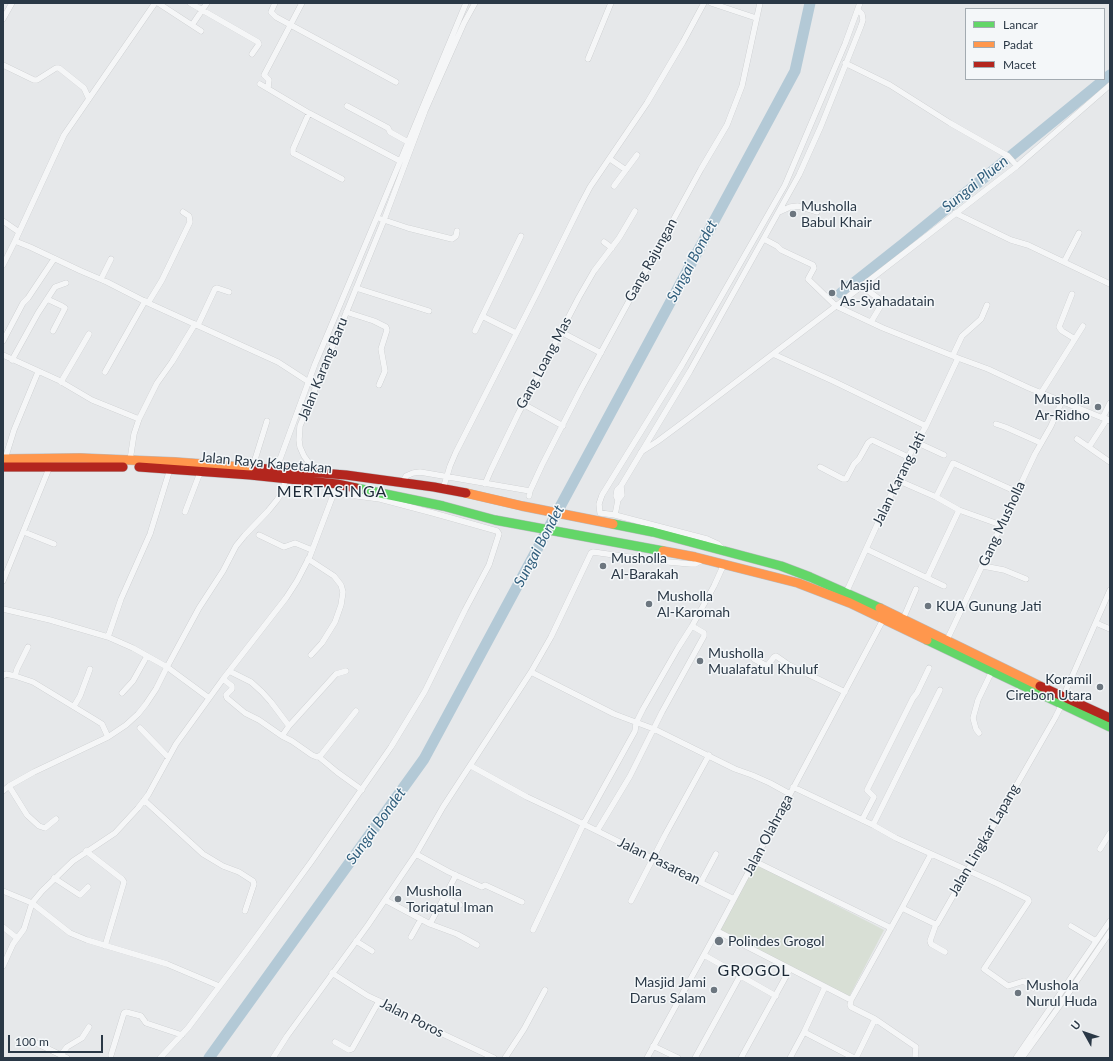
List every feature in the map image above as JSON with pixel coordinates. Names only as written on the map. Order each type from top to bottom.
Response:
[{"type":"highway","name":"Jalan Raya Kapetakan","points":[[50,462],[80,458],[130,460],[142,464],[170,469],[201,467]]},
{"type":"highway","name":"Jalan Raya Kapetakan","points":[[4,461],[142,464],[251,471],[286,478],[314,476]]},
{"type":"highway","name":"Jalan Raya Kapetakan","points":[[251,471],[276,470],[295,472],[314,476],[336,488],[443,506],[495,520],[590,536],[704,559],[845,596]]},
{"type":"highway","points":[[314,476],[403,482],[443,488],[653,532],[782,566],[1097,716],[1110,727]]},
{"type":"highway","points":[[886,616],[903,619],[992,671],[1058,698]]},
{"type":"highway","points":[[1097,716],[1110,718]]},
{"type":"street","points":[[3,19],[12,3]]},
{"type":"street","points":[[3,265],[64,135],[155,3]]},
{"type":"street","points":[[158,3],[201,31]]},
{"type":"street","points":[[190,3],[258,42],[259,44],[252,54]]},
{"type":"street","points":[[192,25],[207,3]]},
{"type":"street","points":[[275,3],[271,12],[272,14],[396,82]]},
{"type":"street","points":[[268,88],[269,80],[264,76],[302,3]]},
{"type":"street","points":[[276,470],[312,383],[342,303],[381,219],[462,22],[466,3]]},
{"type":"street","points":[[381,219],[400,161],[408,142],[462,22],[475,3]]},
{"type":"street","points":[[588,59],[611,3]]},
{"type":"street","points":[[443,488],[446,477],[462,440],[567,234],[580,204],[651,97],[684,42],[704,3]]},
{"type":"street","points":[[711,3],[756,18]]},
{"type":"street","name":"Gang Rajungan","points":[[486,484],[529,493],[601,353],[701,169],[727,125],[742,86],[760,3]]},
{"type":"street","points":[[724,550],[718,544],[707,539],[615,515],[600,513],[599,504],[602,495],[682,365],[785,185],[845,44],[860,3]]},
{"type":"street","points":[[615,515],[618,500],[622,495],[621,486],[690,371],[779,212],[810,151],[863,20],[862,14],[858,10]]},
{"type":"street","points":[[845,63],[890,86],[950,123],[1010,157],[1016,165]]},
{"type":"street","points":[[3,65],[34,80],[37,80],[56,68],[59,68],[84,88],[89,99]]},
{"type":"street","points":[[260,84],[309,113],[400,161]]},
{"type":"street","points":[[641,452],[671,432],[773,354],[835,304],[862,286],[1016,165],[1110,85]]},
{"type":"street","points":[[347,106],[388,128],[390,132],[408,142]]},
{"type":"street","points":[[309,113],[293,153],[342,179]]},
{"type":"street","points":[[614,186],[637,154]]},
{"type":"street","points":[[610,159],[626,170]]},
{"type":"street","points":[[779,212],[790,207],[798,206],[818,212]]},
{"type":"street","name":"Gang Loang Mas","points":[[486,484],[523,404],[594,271],[619,238],[635,211]]},
{"type":"street","points":[[105,372],[162,280],[190,222],[189,216],[183,212]]},
{"type":"street","points":[[955,213],[1010,240],[1028,245],[1110,284]]},
{"type":"street","points":[[381,219],[408,228],[452,238],[456,236],[457,231]]},
{"type":"street","name":"Jalan Karang Baru","points":[[314,476],[310,464],[304,456],[299,440],[300,426],[312,383],[356,288],[381,219]]},
{"type":"street","points":[[3,221],[19,232]]},
{"type":"street","points":[[1064,262],[1080,233]]},
{"type":"street","points":[[475,331],[521,236]]},
{"type":"street","points":[[764,239],[786,253],[813,265],[814,268],[808,279],[835,304],[870,322],[988,369],[1041,393],[1106,419]]},
{"type":"street","points":[[15,241],[101,279],[147,302],[278,362],[312,383]]},
{"type":"street","points":[[604,242],[612,248]]},
{"type":"street","points":[[3,341],[23,303],[28,298],[54,258]]},
{"type":"street","points":[[101,279],[111,259]]},
{"type":"street","points":[[12,360],[56,285],[66,283]]},
{"type":"street","points":[[862,286],[883,302],[870,322]]},
{"type":"street","points":[[130,460],[134,434],[139,419],[157,383],[196,324],[215,289],[217,288],[229,292]]},
{"type":"street","points":[[356,288],[429,311]]},
{"type":"street","points":[[1072,294],[1059,327],[1062,331],[1075,339]]},
{"type":"street","points":[[47,299],[65,308],[53,330]]},
{"type":"street","points":[[342,303],[346,311],[386,327],[387,330],[380,349],[385,371],[379,385]]},
{"type":"street","name":"Jalan Karang Jati","points":[[845,596],[908,456],[926,426],[955,357],[962,336],[981,319],[987,306]]},
{"type":"street","points":[[482,316],[516,333]]},
{"type":"street","points":[[1041,393],[1083,326]]},
{"type":"street","points":[[561,332],[601,353]]},
{"type":"street","points":[[61,382],[89,334]]},
{"type":"street","points":[[773,354],[834,381],[926,426]]},
{"type":"street","points":[[3,355],[61,382],[92,400],[139,419]]},
{"type":"street","points":[[4,461],[12,435],[38,372]]},
{"type":"street","name":"Gang Musholla","points":[[945,644],[1062,401]]},
{"type":"street","points":[[1089,447],[1106,419],[1104,416],[1110,403]]},
{"type":"street","points":[[523,404],[563,426]]},
{"type":"street","points":[[251,471],[267,421]]},
{"type":"street","points":[[996,424],[1041,443]]},
{"type":"street","points":[[1077,439],[1110,462]]},
{"type":"street","points":[[820,467],[843,479],[846,479],[868,443],[872,440],[908,456]]},
{"type":"street","points":[[916,442],[944,455]]},
{"type":"street","points":[[3,581],[24,532],[50,462]]},
{"type":"street","points":[[936,497],[953,463],[1017,492]]},
{"type":"street","points":[[185,512],[201,467]]},
{"type":"street","points":[[108,637],[116,613],[150,534],[170,469]]},
{"type":"street","points":[[403,482],[406,476],[420,472],[486,484]]},
{"type":"street","points":[[3,791],[34,772],[108,737],[126,725],[138,714],[169,669],[199,608],[223,571],[236,546],[245,534],[277,500],[282,492],[286,478]]},
{"type":"street","points":[[897,480],[936,497],[959,510],[1002,525]]},
{"type":"street","points":[[3,966],[13,944],[24,929],[32,904],[54,878],[73,861],[115,833],[124,825],[144,800],[168,757],[209,698],[298,581],[308,560],[336,488],[497,531],[499,534],[489,565],[425,691],[391,747],[307,868],[182,1035],[160,1058]]},
{"type":"street","points":[[927,578],[959,510]]},
{"type":"street","points":[[24,532],[54,544]]},
{"type":"street","points":[[259,535],[284,547],[295,543],[312,550]]},
{"type":"street","points":[[866,549],[944,586]]},
{"type":"street","points":[[273,1058],[286,1036],[356,941],[416,854],[443,807],[531,672],[551,638],[591,553],[593,552],[656,561],[691,564],[695,564],[704,559]]},
{"type":"street","points":[[308,560],[334,576],[341,585],[343,592],[341,605],[335,622],[322,643],[311,655]]},
{"type":"street","points":[[533,930],[583,825],[635,731],[636,723],[651,694],[692,626],[714,586],[724,564]]},
{"type":"street","points":[[983,566],[1004,570],[1026,579]]},
{"type":"street","points":[[903,619],[916,589]]},
{"type":"street","name":"Jalan Lingkar Lapang","points":[[945,952],[930,942],[936,924],[1054,718],[1058,698],[1096,623],[1110,590]]},
{"type":"street","points":[[3,609],[56,621],[108,637],[133,648],[169,669],[209,698]]},
{"type":"street","name":"Jalan Olahraga","points":[[647,1058],[886,616]]},
{"type":"street","points":[[1096,623],[1110,630]]},
{"type":"street","points":[[597,831],[630,776],[682,674],[704,636],[704,633],[692,626]]},
{"type":"street","points":[[16,676],[17,669],[28,647]]},
{"type":"street","points":[[122,693],[133,681],[147,656]]},
{"type":"street","points":[[754,659],[768,666],[776,656],[789,665],[845,692]]},
{"type":"street","points":[[862,820],[874,797],[867,790],[929,668]]},
{"type":"street","points":[[74,706],[80,696],[90,669]]},
{"type":"street","points":[[229,671],[251,682],[262,692],[289,726]]},
{"type":"street","points":[[282,736],[289,726],[336,674],[346,671]]},
{"type":"street","points":[[979,733],[976,729],[973,718],[978,700],[992,671]]},
{"type":"street","points":[[531,672],[614,714],[654,729],[735,769],[770,783],[790,794]]},
{"type":"street","points":[[3,676],[6,674],[16,676],[33,682],[102,724],[108,737]]},
{"type":"street","points":[[223,679],[232,686],[232,689],[226,695],[229,700],[244,713],[259,720],[312,755],[319,757],[362,790]]},
{"type":"street","points":[[873,825],[940,690]]},
{"type":"street","points":[[319,757],[356,711]]},
{"type":"street","points":[[140,728],[168,757]]},
{"type":"street","points":[[631,901],[709,755]]},
{"type":"street","name":"Jalan Pasarean","points":[[470,766],[526,797],[654,858],[734,899]]},
{"type":"street","points":[[10,788],[27,816],[39,826],[45,828],[56,819]]},
{"type":"street","points":[[793,788],[1029,900],[984,969],[1008,986],[1024,981],[1033,988]]},
{"type":"street","points":[[144,800],[203,854],[223,866],[239,872],[253,882],[254,884],[245,911]]},
{"type":"street","points":[[1100,849],[1110,832]]},
{"type":"street","points":[[86,851],[124,881],[105,946]]},
{"type":"street","points":[[416,854],[448,872],[482,887],[485,885],[522,902]]},
{"type":"street","points":[[701,882],[716,854]]},
{"type":"street","points":[[916,1058],[916,1047],[875,1019],[851,1008],[850,1005],[851,1000],[892,928],[931,854]]},
{"type":"street","points":[[754,861],[892,928]]},
{"type":"street","points":[[430,924],[456,875]]},
{"type":"street","points":[[54,878],[80,895],[88,887]]},
{"type":"street","points":[[3,891],[32,904],[70,933],[105,946],[167,964],[219,986]]},
{"type":"street","points":[[443,898],[460,905]]},
{"type":"street","points":[[385,900],[430,924],[457,934],[477,945]]},
{"type":"street","points":[[902,908],[936,924]]},
{"type":"street","points":[[411,937],[421,919]]},
{"type":"street","points":[[1060,999],[1110,921]]},
{"type":"street","points":[[1071,926],[1096,941]]},
{"type":"street","points":[[3,927],[18,938]]},
{"type":"street","points":[[717,931],[790,970],[851,1000]]},
{"type":"street","points":[[1016,1058],[1023,1053],[1060,999],[1110,932]]},
{"type":"street","points":[[356,941],[372,951]]},
{"type":"street","points":[[704,955],[776,996]]},
{"type":"street","points":[[740,1058],[790,970]]},
{"type":"street","name":"Jalan Poros","points":[[332,973],[378,1001],[430,1028],[494,1058]]},
{"type":"street","points":[[695,1058],[740,976]]},
{"type":"street","points":[[790,1058],[825,987]]},
{"type":"street","points":[[505,1058],[524,1029],[545,990]]},
{"type":"street","points":[[335,1042],[349,1050],[352,1049],[378,1001]]},
{"type":"street","points":[[111,1055],[124,1013],[126,1012],[141,1016],[146,1023],[182,1035]]},
{"type":"street","points":[[804,1032],[855,1058],[875,1019]]},
{"type":"street","points":[[34,1042],[64,1057],[67,1047],[82,1038],[89,1027]]},
{"type":"street","points":[[653,1046],[678,1058]]},
{"type":"shaded area","points":[[754,863],[884,930],[849,997],[720,930]]},
{"type":"waterway","name":"Sungai Bondet","points":[[209,1058],[424,759],[795,71],[810,3]]},
{"type":"waterway","name":"Sungai Pluen","points":[[1105,79],[1110,75]]},
{"type":"waterway","name":"Sungai Pluen","points":[[841,293],[1104,80]]},
{"type":"traffic: fast","points":[[356,488],[443,506],[495,520],[663,551]]},
{"type":"traffic: fast","points":[[613,524],[653,532],[781,566],[880,608]]},
{"type":"traffic: fast","points":[[927,640],[1110,727]]},
{"type":"traffic: slow","points":[[3,459],[80,458],[175,462],[256,468]]},
{"type":"traffic: slow","points":[[466,493],[613,524]]},
{"type":"traffic: slow","points":[[663,551],[695,557],[798,583],[850,603],[927,640]]},
{"type":"traffic: slow","points":[[880,608],[1040,686]]},
{"type":"traffic: jam","points":[[3,467],[123,467]]},
{"type":"traffic: jam","points":[[139,467],[250,475],[337,484],[356,488]]},
{"type":"traffic: jam","points":[[256,468],[346,475],[466,493]]},
{"type":"traffic: jam","points":[[1040,686],[1110,718]]},
{"type":"place","name":"Musholla Babul Khair","points":[[793,214]]},
{"type":"place","name":"Masjid As-Syahadatain","points":[[832,293]]},
{"type":"place","name":"Musholla Ar-Ridho","points":[[1098,407]]},
{"type":"place","name":"Musholla Al-Barakah","points":[[603,566]]},
{"type":"place","name":"Musholla Al-Karomah","points":[[649,604]]},
{"type":"place","name":"KUA Gunung Jati","points":[[928,606]]},
{"type":"place","name":"Musholla Mualafatul Khuluf","points":[[700,661]]},
{"type":"place","name":"Koramil Cirebon Utara","points":[[1100,687]]},
{"type":"place","name":"Musholla Toriqatul Iman","points":[[398,899]]},
{"type":"place","name":"Polindes Grogol","points":[[719,941]]},
{"type":"place","name":"Masjid Jami Darus Salam","points":[[714,990]]},
{"type":"place","name":"Mushola Nurul Huda","points":[[1018,993]]},
{"type":"district","name":"MERTASINGA","points":[[332,492]]},
{"type":"district","name":"GROGOL","points":[[754,971]]}]
